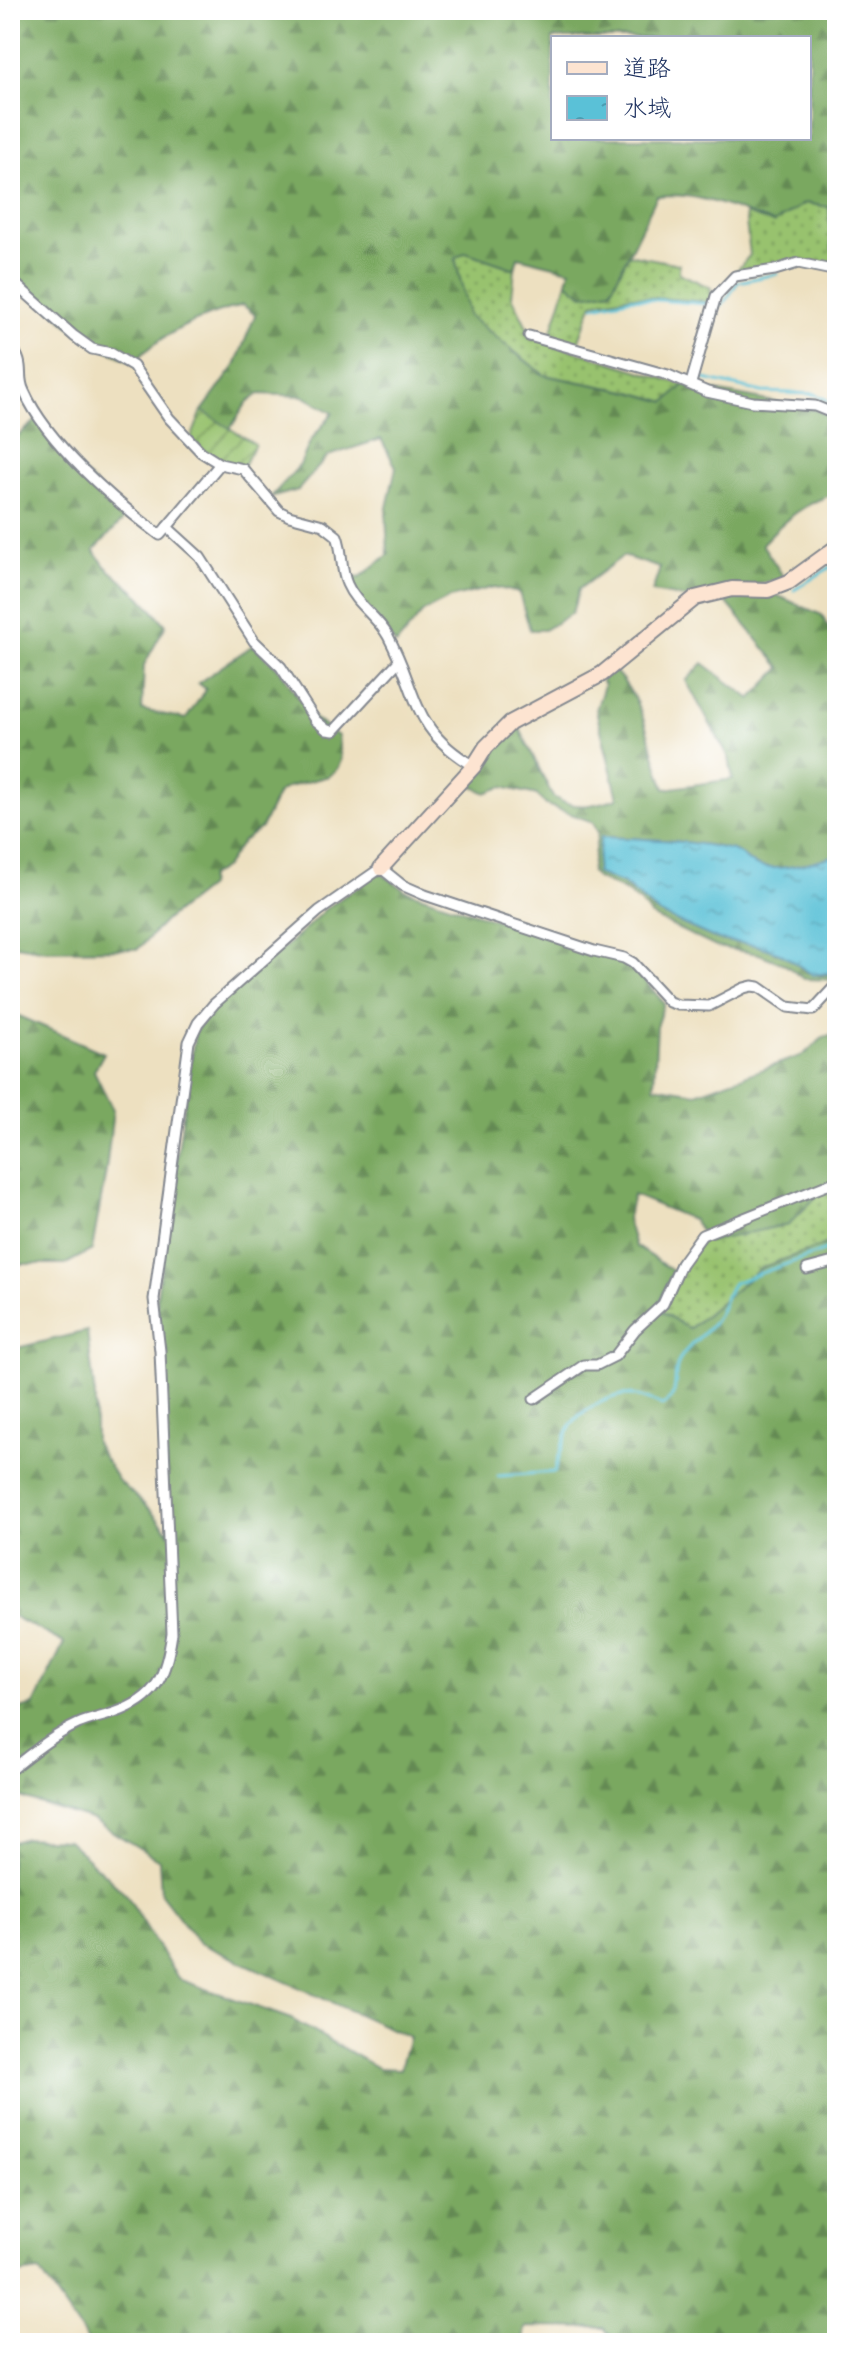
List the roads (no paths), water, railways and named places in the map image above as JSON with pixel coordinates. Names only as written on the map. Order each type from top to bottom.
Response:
[{"type":"street","points":[[691,383],[716,296],[735,276],[798,263],[837,271]]},
{"type":"street","points":[[10,279],[92,349],[111,353],[133,366],[169,418],[192,444],[220,464],[243,469],[279,511],[323,525],[337,536],[346,583],[360,605],[388,636],[424,722],[446,747],[474,766]]},
{"type":"street","points":[[529,336],[691,383],[707,392],[753,402],[815,406],[837,415]]},
{"type":"street","points":[[10,345],[21,363],[22,389],[47,427],[124,509],[160,535],[220,464]]},
{"type":"street","points":[[167,527],[200,557],[254,641],[281,667],[315,720],[327,730],[334,731],[398,662]]},
{"type":"street","points":[[10,1770],[49,1740],[79,1724],[135,1705],[156,1686],[167,1667],[172,1633],[160,1351],[154,1299],[193,1031],[214,1004],[319,911],[381,868],[510,723],[602,674],[695,598],[732,589],[768,590],[789,582],[837,547]]},
{"type":"street","points":[[381,868],[402,885],[425,895],[624,958],[633,963],[669,1002],[678,1005],[709,1006],[752,986],[759,987],[788,1007],[813,1010],[837,984]]},
{"type":"street","points":[[534,1399],[584,1365],[597,1365],[615,1356],[635,1330],[663,1304],[681,1264],[702,1235],[837,1181]]},
{"type":"street","points":[[807,1269],[837,1261]]},
{"type":"water","points":[[601,837],[667,840],[716,847],[732,850],[756,865],[770,868],[795,866],[837,855],[837,972],[813,975],[780,953],[756,945],[719,940],[660,914],[624,884],[596,873]]},
{"type":"waterway","points":[[722,306],[738,282],[777,274]]},
{"type":"waterway","points":[[594,306],[632,298],[707,304]]},
{"type":"waterway","points":[[700,378],[762,392],[815,394],[837,405]]},
{"type":"waterway","points":[[794,590],[837,563]]},
{"type":"waterway","points":[[498,1476],[555,1472],[571,1425],[598,1403],[625,1395],[640,1396],[662,1405],[668,1401],[674,1391],[679,1361],[716,1318],[733,1283],[837,1246]]}]
